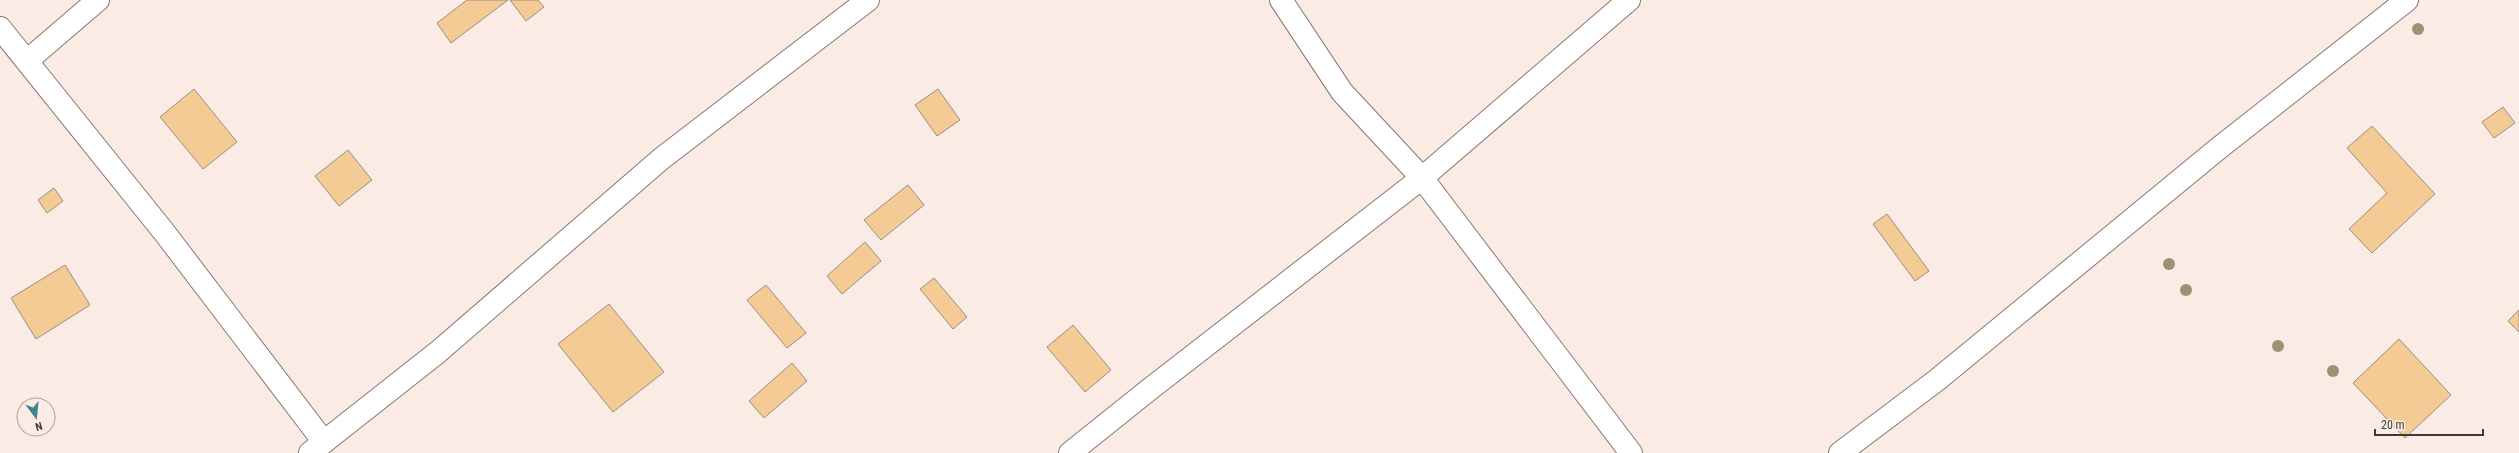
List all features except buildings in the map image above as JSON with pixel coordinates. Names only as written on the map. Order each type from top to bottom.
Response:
[{"type":"street","points":[[28,60],[98,0]]},
{"type":"street","points":[[0,28],[28,60],[164,232],[317,447],[438,352],[661,159],[868,0]]},
{"type":"street","points":[[1281,0],[1342,92],[1422,178],[1631,453]]},
{"type":"street","points":[[1070,453],[1422,178],[1629,0]]},
{"type":"street","points":[[1840,453],[1937,380],[2219,148],[2407,0]]}]
